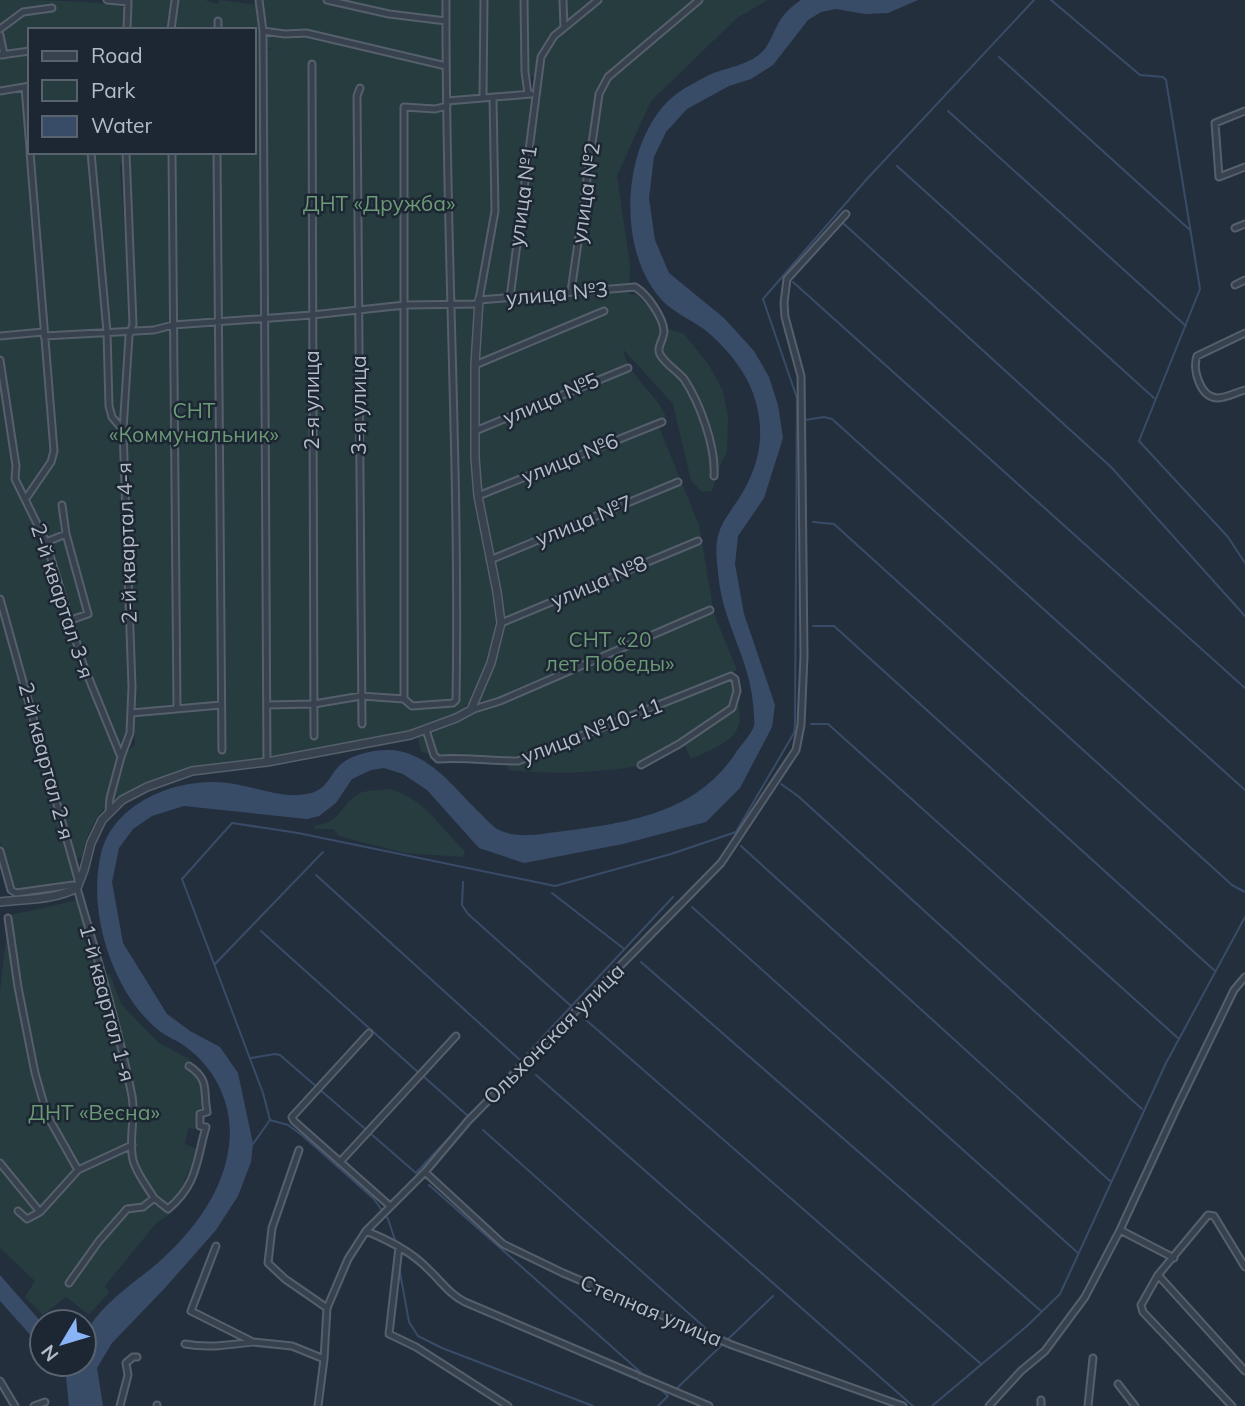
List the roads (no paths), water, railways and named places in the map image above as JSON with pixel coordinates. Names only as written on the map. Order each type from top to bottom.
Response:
[{"type":"street","points":[[107,0],[128,2],[127,28]]},
{"type":"street","points":[[171,28],[176,0]]},
{"type":"street","points":[[259,0],[263,30],[267,762]]},
{"type":"street","points":[[327,0],[388,14],[446,22]]},
{"type":"street","points":[[267,705],[314,705],[360,696],[404,699],[412,706],[453,703],[457,700],[456,463],[450,304],[446,0]]},
{"type":"street","points":[[483,97],[484,0]]},
{"type":"street","points":[[524,0],[528,94]]},
{"type":"street","points":[[563,0],[564,28]]},
{"type":"street","name":"улица №1","points":[[510,298],[541,57],[554,36],[598,0]]},
{"type":"street","name":"улица №2","points":[[571,292],[599,94],[608,77],[699,0]]},
{"type":"street","points":[[0,29],[23,12],[52,8]]},
{"type":"street","points":[[218,21],[218,28]]},
{"type":"street","points":[[263,30],[285,34],[306,33],[446,66]]},
{"type":"street","points":[[0,35],[2,55],[28,51]]},
{"type":"street","name":"2-я улица","points":[[312,64],[314,736]]},
{"type":"street","points":[[0,91],[27,87],[28,108]]},
{"type":"street","name":"3-я улица","points":[[360,88],[357,96],[362,724]]},
{"type":"street","points":[[404,699],[404,107],[435,109],[447,103],[483,97],[537,94]]},
{"type":"street","points":[[471,710],[491,663],[501,623],[499,600],[478,496],[475,431],[478,302],[495,211],[493,97]]},
{"type":"street","points":[[1245,111],[1215,122],[1219,177],[1245,167]]},
{"type":"street","points":[[27,497],[51,462],[54,451],[30,154]]},
{"type":"street","name":"2-й квартал 4-я","points":[[90,154],[107,332],[109,406],[112,417],[123,430],[131,713],[130,733],[121,757]]},
{"type":"street","points":[[123,430],[133,324],[126,154]]},
{"type":"street","points":[[172,154],[177,708]]},
{"type":"street","points":[[217,154],[222,750]]},
{"type":"street","name":"Ольхонская улица","points":[[318,1406],[327,1308],[348,1259],[366,1231],[425,1172],[468,1121],[721,863],[796,750],[800,738],[804,656],[801,376],[785,317],[785,289],[787,279],[846,214]]},
{"type":"street","points":[[1236,228],[1245,224]]},
{"type":"street","points":[[1235,285],[1245,280]]},
{"type":"street","name":"улица №3","points":[[0,336],[131,332],[173,325],[635,287],[656,310],[662,323],[664,332],[658,350],[660,355],[682,377],[698,402],[715,463],[714,476]]},
{"type":"street","points":[[475,365],[604,311]]},
{"type":"street","points":[[1245,334],[1197,356],[1194,366],[1199,381],[1210,395],[1217,398],[1245,390]]},
{"type":"street","name":"2-й квартал 3-я","points":[[0,360],[16,466],[15,479],[46,542],[82,664],[121,757]]},
{"type":"street","name":"улица №5","points":[[475,431],[628,368]]},
{"type":"street","name":"улица №6","points":[[478,496],[662,422]]},
{"type":"street","name":"улица №7","points":[[490,560],[678,482]]},
{"type":"street","name":"2-й квартал 3-я","points":[[62,505],[66,534],[88,614],[71,621]]},
{"type":"street","points":[[46,542],[66,534]]},
{"type":"street","name":"улица №8","points":[[501,623],[698,541]]},
{"type":"street","name":"2-й квартал 2-я","points":[[0,598],[78,886]]},
{"type":"street","points":[[78,886],[91,843],[109,811],[147,786],[192,771],[267,762],[426,730],[710,610]]},
{"type":"street","name":"улица №10-11","points":[[426,730],[434,755],[438,759],[464,757],[518,761],[731,676],[737,685],[732,708],[679,744],[641,765]]},
{"type":"street","points":[[131,713],[221,705]]},
{"type":"street","points":[[109,811],[121,757]]},
{"type":"street","points":[[0,851],[11,890],[16,893],[73,884],[78,886]]},
{"type":"street","points":[[0,902],[40,898],[78,886]]},
{"type":"street","name":"1-й квартал 1-я","points":[[78,886],[132,1098],[135,1119],[133,1161],[154,1198]]},
{"type":"street","points":[[8,918],[18,988],[35,1073],[47,1115],[78,1170]]},
{"type":"street","points":[[989,1406],[1021,1371],[1045,1352],[1085,1297],[1120,1230],[1234,990],[1245,977]]},
{"type":"street","points":[[369,1033],[293,1115],[294,1121],[390,1206]]},
{"type":"street","points":[[340,1162],[456,1036]]},
{"type":"street","points":[[69,1283],[99,1241],[127,1209],[142,1207],[154,1198],[167,1209],[183,1197],[202,1149],[206,1127],[200,1126],[200,1114],[207,1112],[205,1083],[200,1073],[189,1066]]},
{"type":"street","points":[[18,1212],[27,1219],[40,1212],[78,1170],[132,1145]]},
{"type":"street","points":[[299,1150],[272,1228],[268,1263],[285,1279],[327,1308]]},
{"type":"street","points":[[0,1163],[40,1212]]},
{"type":"street","name":"Степная улица","points":[[425,1172],[503,1244],[732,1345],[903,1406]]},
{"type":"street","points":[[1231,1406],[1141,1309],[1141,1305],[1158,1275],[1208,1215],[1214,1216],[1245,1267]]},
{"type":"street","points":[[1120,1230],[1174,1258]]},
{"type":"street","points":[[366,1231],[399,1247],[427,1268],[454,1296],[485,1312],[709,1406]]},
{"type":"street","points":[[216,1246],[191,1311],[253,1342]]},
{"type":"street","points":[[399,1247],[388,1334],[416,1347],[508,1406]]},
{"type":"street","points":[[1158,1275],[1245,1371]]},
{"type":"street","points":[[185,1344],[201,1347],[253,1342],[292,1346],[324,1359]]},
{"type":"street","points":[[120,1406],[128,1375],[127,1363],[137,1357]]},
{"type":"street","points":[[1088,1406],[1093,1358]]},
{"type":"street","points":[[0,1381],[15,1406]]},
{"type":"street","points":[[1118,1384],[1135,1406]]},
{"type":"street","points":[[34,1406],[45,1402]]},
{"type":"water","points":[[801,0],[918,0],[888,13],[865,14],[836,9],[821,12],[808,20],[773,65],[751,79],[729,86],[687,109],[666,132],[654,157],[649,198],[655,240],[669,273],[724,318],[754,351],[769,377],[778,405],[783,438],[764,498],[738,536],[735,564],[744,614],[775,705],[772,727],[740,788],[706,822],[623,844],[524,863],[479,848],[427,790],[403,774],[384,768],[371,770],[352,779],[336,803],[319,816],[307,819],[184,806],[152,816],[133,829],[119,848],[112,882],[123,943],[167,1014],[190,1031],[220,1047],[238,1073],[253,1144],[251,1162],[238,1196],[216,1230],[112,1343],[98,1366],[98,1316],[116,1296],[161,1260],[195,1223],[214,1194],[220,1179],[226,1163],[230,1131],[226,1104],[215,1078],[197,1056],[160,1032],[141,1013],[127,994],[107,949],[98,900],[98,876],[101,854],[108,835],[119,820],[151,796],[189,784],[228,783],[277,794],[307,794],[323,787],[339,766],[350,758],[371,751],[392,750],[419,758],[431,766],[499,830],[524,835],[590,828],[660,811],[701,790],[719,774],[753,729],[753,699],[743,659],[723,601],[716,550],[723,523],[744,490],[755,466],[760,442],[757,406],[745,376],[726,350],[705,330],[667,305],[650,284],[638,257],[632,227],[631,196],[635,165],[645,136],[659,111],[690,85],[709,75],[750,61],[761,53],[791,8]]},
{"type":"water","points":[[0,1275],[29,1308],[28,1332],[0,1301]]},
{"type":"water","points":[[98,1374],[103,1406],[69,1406],[66,1378],[98,1378]]},
{"type":"waterway","points":[[253,1144],[270,1120],[263,1093],[182,879],[232,823],[298,833],[555,886],[671,854],[736,832],[794,733],[795,726],[797,398],[763,299],[866,180],[1034,0]]},
{"type":"waterway","points":[[1051,0],[1140,75],[1163,77],[1166,80],[1200,289],[1139,441],[1228,537],[1245,563]]},
{"type":"waterway","points":[[999,57],[1190,230]]},
{"type":"waterway","points":[[948,111],[1186,326]]},
{"type":"waterway","points":[[897,166],[1154,398]]},
{"type":"waterway","points":[[844,224],[1111,467],[1245,616]]},
{"type":"waterway","points":[[793,282],[1245,688]]},
{"type":"waterway","points":[[805,420],[824,417],[832,419],[1245,790]]},
{"type":"waterway","points":[[813,522],[834,524],[1232,885],[1245,892]]},
{"type":"waterway","points":[[813,626],[834,626],[1215,971]]},
{"type":"waterway","points":[[811,724],[828,724],[1179,1039]]},
{"type":"waterway","points":[[781,784],[798,796],[1142,1109]]},
{"type":"waterway","points":[[741,846],[1110,1181]]},
{"type":"waterway","points":[[215,964],[323,852]]},
{"type":"waterway","points":[[316,875],[520,1060]]},
{"type":"waterway","points":[[463,882],[462,905],[468,914],[570,1005]]},
{"type":"waterway","points":[[552,893],[623,948]]},
{"type":"waterway","points":[[251,1058],[280,1055],[416,1173],[673,897]]},
{"type":"waterway","points":[[692,907],[1077,1252]]},
{"type":"waterway","points":[[932,1406],[1027,1326],[1060,1294],[1166,1063],[1245,917]]},
{"type":"waterway","points":[[261,931],[419,1073]]},
{"type":"waterway","points":[[641,962],[1041,1311]]},
{"type":"waterway","points":[[586,1020],[981,1364]]},
{"type":"waterway","points":[[536,1075],[913,1406]]},
{"type":"waterway","points":[[423,1076],[468,1116]]},
{"type":"waterway","points":[[270,1120],[288,1125],[303,1136],[374,1199],[388,1219],[395,1240]]},
{"type":"waterway","points":[[483,1130],[712,1334]]},
{"type":"waterway","points":[[429,1185],[646,1377]]},
{"type":"waterway","points":[[399,1267],[409,1322],[418,1336],[442,1348],[593,1406]]},
{"type":"waterway","points":[[675,1390],[773,1296]]},
{"type":"waterway","points":[[658,1387],[668,1396]]},
{"type":"waterway","points":[[658,1406],[668,1396]]},
{"type":"park label","name":"ДНТ «Дружба»","points":[[379,204]]},
{"type":"park label","name":"СНТ «Коммунальник»","points":[[194,423]]},
{"type":"park label","name":"СНТ «20 лет Победы»","points":[[610,652]]},
{"type":"park label","name":"ДНТ «Весна»","points":[[94,1113]]}]
